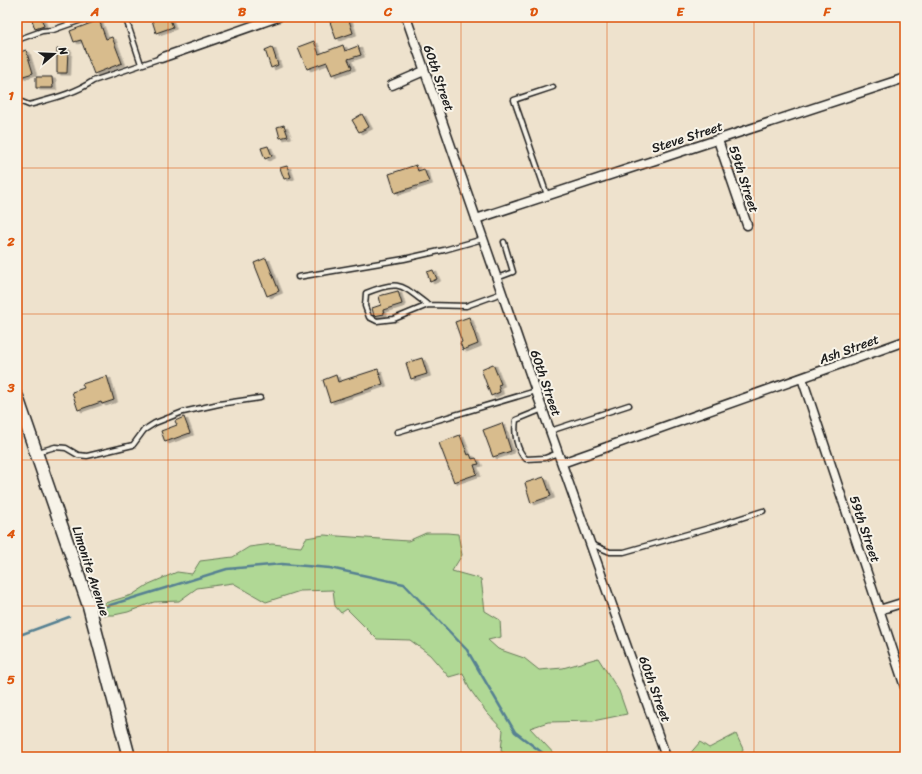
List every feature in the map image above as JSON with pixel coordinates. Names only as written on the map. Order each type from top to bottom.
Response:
[{"type":"main road","name":"Limonite Avenue","points":[[17,397],[21,424],[36,453],[89,606],[129,757]]},
{"type":"street","points":[[161,58],[278,17]]},
{"type":"street","name":"60th Street","points":[[406,17],[550,431],[666,757]]},
{"type":"street","points":[[392,85],[424,71]]},
{"type":"street","name":"Steve Street","points":[[476,219],[905,78]]},
{"type":"street","name":"59th Street","points":[[718,140],[747,225]]},
{"type":"street","name":"Ash Street","points":[[562,463],[905,341]]},
{"type":"street","name":"59th Street","points":[[802,378],[905,687]]},
{"type":"street","points":[[879,610],[905,602]]},
{"type":"lane","points":[[17,40],[42,31],[53,30],[90,17]]},
{"type":"lane","points":[[126,17],[141,64]]},
{"type":"lane","points":[[17,100],[29,105],[85,86],[92,81],[161,58]]},
{"type":"lane","points":[[548,196],[514,100],[553,87]]},
{"type":"lane","points":[[298,277],[444,250],[483,238]]},
{"type":"lane","points":[[497,278],[513,272],[504,242]]},
{"type":"lane","points":[[428,305],[402,286],[394,285],[379,288],[366,293],[368,317],[377,321],[394,319],[428,305],[466,306],[502,293]]},
{"type":"lane","points":[[397,432],[536,391]]},
{"type":"lane","points":[[36,453],[55,447],[66,448],[78,455],[87,456],[133,445],[144,430],[155,423],[183,412],[220,404],[260,398]]},
{"type":"lane","points":[[550,431],[629,405]]},
{"type":"lane","points":[[543,409],[516,420],[514,431],[520,454],[526,459],[545,458],[558,452]]},
{"type":"lane","points":[[591,544],[610,552],[624,552],[763,511]]},
{"type":"green space","points":[[426,533],[458,534],[462,555],[452,571],[481,579],[485,611],[500,620],[501,637],[488,640],[498,649],[524,658],[539,670],[563,668],[598,658],[619,691],[627,714],[593,721],[548,722],[530,728],[557,757],[511,757],[501,751],[503,730],[487,713],[469,688],[463,673],[449,677],[430,655],[410,640],[377,639],[347,609],[341,613],[335,606],[333,590],[300,591],[266,602],[233,583],[197,588],[179,601],[154,602],[128,612],[114,615],[103,615],[98,605],[132,595],[149,584],[177,572],[192,574],[200,561],[233,557],[249,547],[272,544],[301,547],[306,538],[324,535],[408,541]]},
{"type":"green space","points":[[736,734],[743,749],[740,757],[687,757],[700,742],[709,748]]},
{"type":"building","points":[[31,17],[41,17],[44,26],[35,29]]},
{"type":"building","points":[[151,17],[169,17],[173,27],[156,33]]},
{"type":"building","points":[[348,17],[353,33],[336,39],[330,22]]},
{"type":"building","points":[[99,20],[106,39],[112,37],[122,63],[94,74],[81,40],[74,42],[70,31]]},
{"type":"building","points":[[314,41],[319,54],[343,45],[345,51],[358,46],[361,55],[348,59],[352,68],[332,75],[327,62],[307,69],[298,47]]},
{"type":"building","points":[[272,47],[278,65],[271,68],[265,50]]},
{"type":"building","points":[[57,49],[68,49],[67,73],[57,73]]},
{"type":"building","points":[[26,50],[33,73],[17,78],[17,53]]},
{"type":"building","points":[[36,77],[52,77],[53,88],[36,88]]},
{"type":"building","points":[[362,114],[369,127],[359,132],[352,120]]},
{"type":"building","points":[[284,125],[288,136],[280,138],[277,127]]},
{"type":"building","points":[[268,146],[272,156],[265,159],[261,148]]},
{"type":"building","points":[[416,165],[418,171],[424,169],[429,182],[395,193],[389,174]]},
{"type":"building","points":[[287,166],[291,177],[284,179],[280,168]]},
{"type":"building","points":[[266,258],[279,291],[267,296],[254,263]]},
{"type":"building","points":[[433,270],[437,279],[430,282],[427,272]]},
{"type":"building","points":[[398,291],[402,304],[383,310],[384,314],[374,316],[372,308],[381,305],[379,296]]},
{"type":"building","points":[[469,317],[478,344],[463,350],[460,343],[462,342],[455,322]]},
{"type":"building","points":[[422,358],[427,374],[411,379],[406,363]]},
{"type":"building","points":[[493,364],[501,384],[498,385],[500,392],[491,396],[481,369]]},
{"type":"building","points":[[378,369],[383,384],[330,402],[323,380],[336,375],[338,382]]},
{"type":"building","points":[[107,376],[114,400],[102,404],[101,402],[78,410],[72,392],[84,388],[82,384]]},
{"type":"building","points":[[184,417],[190,433],[165,442],[161,431],[177,425],[175,421]]},
{"type":"building","points":[[502,423],[511,451],[493,457],[483,430]]},
{"type":"building","points":[[460,435],[468,455],[470,454],[472,459],[476,458],[479,464],[474,465],[477,474],[454,482],[439,443]]},
{"type":"building","points":[[544,477],[551,496],[531,503],[525,483]]},
{"type":"waterway","points":[[107,606],[227,569],[282,564],[330,568],[404,584],[467,650],[515,732],[548,757]]},
{"type":"waterway","points":[[17,636],[69,617]]}]
